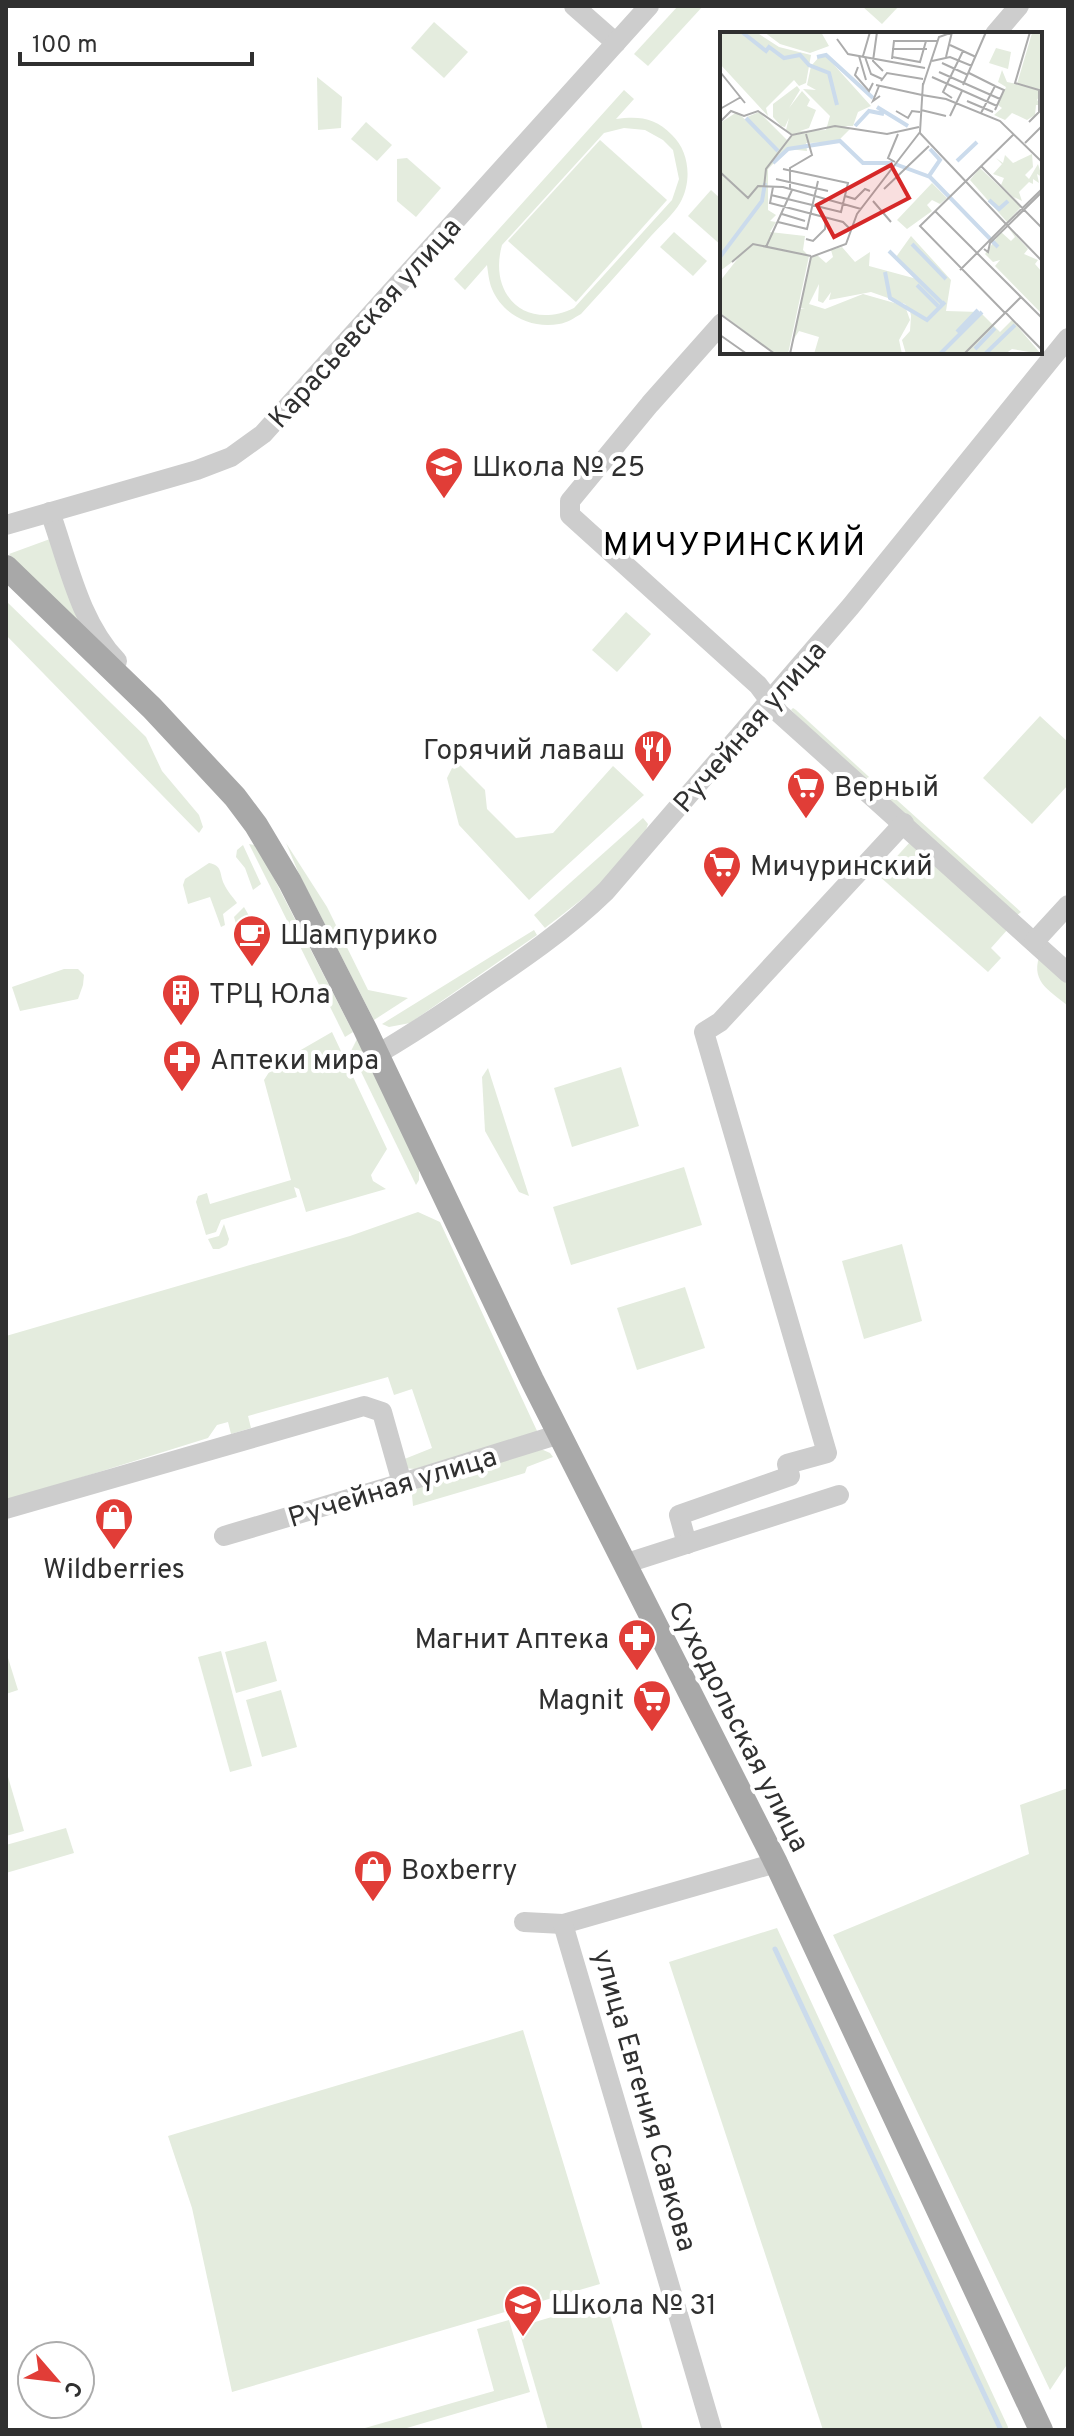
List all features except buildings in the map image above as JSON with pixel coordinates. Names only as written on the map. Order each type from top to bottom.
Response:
[{"type":"main road","points":[[6,567],[152,708],[235,797],[256,825],[290,882],[376,1055]]},
{"type":"main road","name":"Суходольская улица","points":[[376,1055],[499,1314],[776,1863],[1041,2430]]},
{"type":"street","points":[[574,6],[616,43]]},
{"type":"street","name":"Карасьевская улица","points":[[6,525],[197,470],[231,457],[263,434],[649,6]]},
{"type":"street","points":[[997,32],[1019,6]]},
{"type":"street","points":[[720,325],[570,501],[570,515],[758,685],[769,702],[1068,973]]},
{"type":"street","name":"Ручейная улица","points":[[376,1055],[525,958],[582,915],[606,891],[851,606],[1068,338]]},
{"type":"street","points":[[50,512],[86,617],[101,644],[148,694],[152,708]]},
{"type":"street","points":[[687,1544],[679,1515],[790,1476],[787,1464],[827,1453],[704,1032],[720,1022],[904,823]]},
{"type":"street","points":[[1034,942],[1068,905]]},
{"type":"street","points":[[6,1509],[364,1406],[382,1412],[402,1483]]},
{"type":"street","name":"Ручейная улица","points":[[224,1536],[560,1434]]},
{"type":"street","points":[[624,1564],[839,1495]]},
{"type":"street","points":[[524,1922],[563,1924],[776,1863]]},
{"type":"street","name":"улица Евгения Савкова","points":[[563,1924],[712,2430]]},
{"type":"shaded area","points":[[678,6],[703,6],[648,66],[634,54]]},
{"type":"shaded area","points":[[862,6],[899,6],[882,24]]},
{"type":"shaded area","points":[[434,22],[468,52],[444,78],[411,48]]},
{"type":"shaded area","points":[[317,77],[342,97],[341,128],[318,130]]},
{"type":"shaded area","points":[[624,90],[634,99],[616,119],[653,121],[666,129],[683,150],[687,177],[680,203],[581,314],[565,323],[549,325],[519,318],[497,298],[487,265],[465,290],[454,279]],"holes":[[[624,128],[645,130],[673,150],[679,179],[672,200],[574,308],[541,315],[515,304],[506,293],[501,279],[499,263],[502,245],[604,133]]]},
{"type":"shaded area","points":[[366,122],[392,145],[377,161],[351,139]]},
{"type":"shaded area","points":[[600,140],[667,200],[576,302],[508,241]]},
{"type":"shaded area","points":[[407,158],[441,188],[416,217],[397,201],[397,159]]},
{"type":"shaded area","points":[[711,190],[720,198],[720,244],[688,216]]},
{"type":"shaded area","points":[[674,232],[707,261],[693,276],[660,247]]},
{"type":"shaded area","points":[[50,539],[82,628],[9,554]]},
{"type":"shaded area","points":[[6,601],[146,737],[162,771],[199,815],[203,827],[199,833],[6,635]]},
{"type":"shaded area","points":[[626,612],[651,634],[617,672],[592,650]]},
{"type":"shaded area","points":[[793,708],[880,787],[874,790],[791,710]]},
{"type":"shaded area","points":[[1040,716],[1068,742],[1068,785],[1032,824],[983,778]]},
{"type":"shaded area","points":[[454,764],[460,765],[485,790],[487,809],[516,838],[553,833],[613,766],[644,795],[529,900],[459,825],[447,778]]},
{"type":"shaded area","points":[[888,792],[1021,912],[1016,916],[886,799]]},
{"type":"shaded area","points":[[643,818],[648,824],[642,838],[618,867],[545,928],[534,915]]},
{"type":"shaded area","points":[[911,841],[1008,929],[991,948],[1001,958],[988,972],[879,876]]},
{"type":"shaded area","points":[[286,843],[327,907],[368,990],[408,998],[374,1020],[299,874]]},
{"type":"shaded area","points":[[249,844],[254,845],[263,857],[353,1032],[345,1037]]},
{"type":"shaded area","points":[[243,845],[261,884],[253,890],[245,868],[236,857],[237,850]]},
{"type":"shaded area","points":[[209,863],[219,868],[225,887],[237,903],[223,914],[225,925],[221,927],[210,897],[188,904],[183,885],[185,879]]},
{"type":"shaded area","points":[[244,907],[264,942],[262,951],[244,951],[234,917]]},
{"type":"shaded area","points":[[534,930],[537,935],[410,1023],[389,1027],[382,1024]]},
{"type":"shaded area","points":[[1039,957],[1068,984],[1068,1006],[1040,980]]},
{"type":"shaded area","points":[[64,969],[78,969],[84,975],[78,999],[20,1011],[12,987]]},
{"type":"shaded area","points":[[332,1032],[387,1149],[371,1175],[373,1181],[386,1189],[306,1212],[299,1189],[294,1187],[297,1197],[221,1220],[216,1232],[206,1235],[196,1202],[198,1196],[207,1193],[210,1204],[291,1180],[264,1080],[273,1066]]},
{"type":"shaded area","points":[[357,1039],[419,1165],[416,1185],[351,1051]]},
{"type":"shaded area","points":[[621,1067],[639,1126],[572,1147],[554,1088]]},
{"type":"shaded area","points":[[488,1068],[529,1196],[519,1192],[485,1131],[482,1077]]},
{"type":"shaded area","points":[[684,1167],[702,1225],[571,1265],[553,1207]]},
{"type":"shaded area","points":[[418,1212],[440,1222],[538,1433],[415,1469],[404,1468],[402,1460],[432,1448],[412,1389],[394,1395],[388,1377],[248,1416],[251,1428],[231,1434],[228,1422],[217,1425],[208,1438],[6,1501],[6,1336],[350,1236]]},
{"type":"shaded area","points":[[224,1224],[229,1239],[227,1245],[213,1249],[208,1239],[219,1236]]},
{"type":"shaded area","points":[[902,1244],[922,1321],[864,1339],[842,1261]]},
{"type":"shaded area","points":[[685,1287],[705,1348],[637,1370],[617,1308]]},
{"type":"shaded area","points":[[541,1449],[553,1457],[527,1467],[525,1473],[413,1506],[412,1495],[419,1487]]},
{"type":"shaded area","points":[[266,1641],[277,1681],[236,1693],[225,1652]]},
{"type":"shaded area","points":[[221,1651],[252,1766],[230,1772],[198,1657]]},
{"type":"shaded area","points":[[6,1658],[18,1690],[6,1694]]},
{"type":"shaded area","points":[[281,1690],[297,1747],[262,1757],[246,1700]]},
{"type":"shaded area","points":[[6,1770],[24,1831],[6,1836]]},
{"type":"shaded area","points":[[1068,1788],[1068,2363],[1050,2390],[833,1935],[1029,1854],[1020,1805]]},
{"type":"shaded area","points":[[66,1828],[74,1853],[6,1873],[6,1845]]},
{"type":"shaded area","points":[[777,1928],[1007,2430],[823,2430],[669,1962]]},
{"type":"shaded area","points":[[523,2030],[600,2284],[232,2392],[192,2208],[168,2136]]},
{"type":"shaded area","points":[[606,2301],[643,2430],[548,2430],[518,2327]]},
{"type":"shaded area","points":[[509,2320],[530,2392],[400,2430],[358,2430],[494,2391],[477,2329]]},
{"type":"waterway","points":[[775,1949],[1001,2430]]},
{"type":"place","name":"Школа № 25","points":[[444,500]]},
{"type":"place","name":"Горячий лаваш","points":[[653,783]]},
{"type":"place","name":"Верный","points":[[806,820]]},
{"type":"place","name":"Мичуринский","points":[[722,899]]},
{"type":"place","name":"Шампурико","points":[[252,968]]},
{"type":"place","name":"ТРЦ Юла","points":[[181,1027]]},
{"type":"place","name":"Аптеки мира","points":[[182,1093]]},
{"type":"place","name":"Wildberries","points":[[114,1551]]},
{"type":"place","name":"Магнит Аптека","points":[[637,1672]]},
{"type":"place","name":"Magnit","points":[[652,1733]]},
{"type":"place","name":"Boxberry","points":[[373,1903]]},
{"type":"place","name":"Школа № 31","points":[[523,2338]]},
{"type":"district","name":"МИЧУРИНСКИЙ","points":[[735,544]]}]
